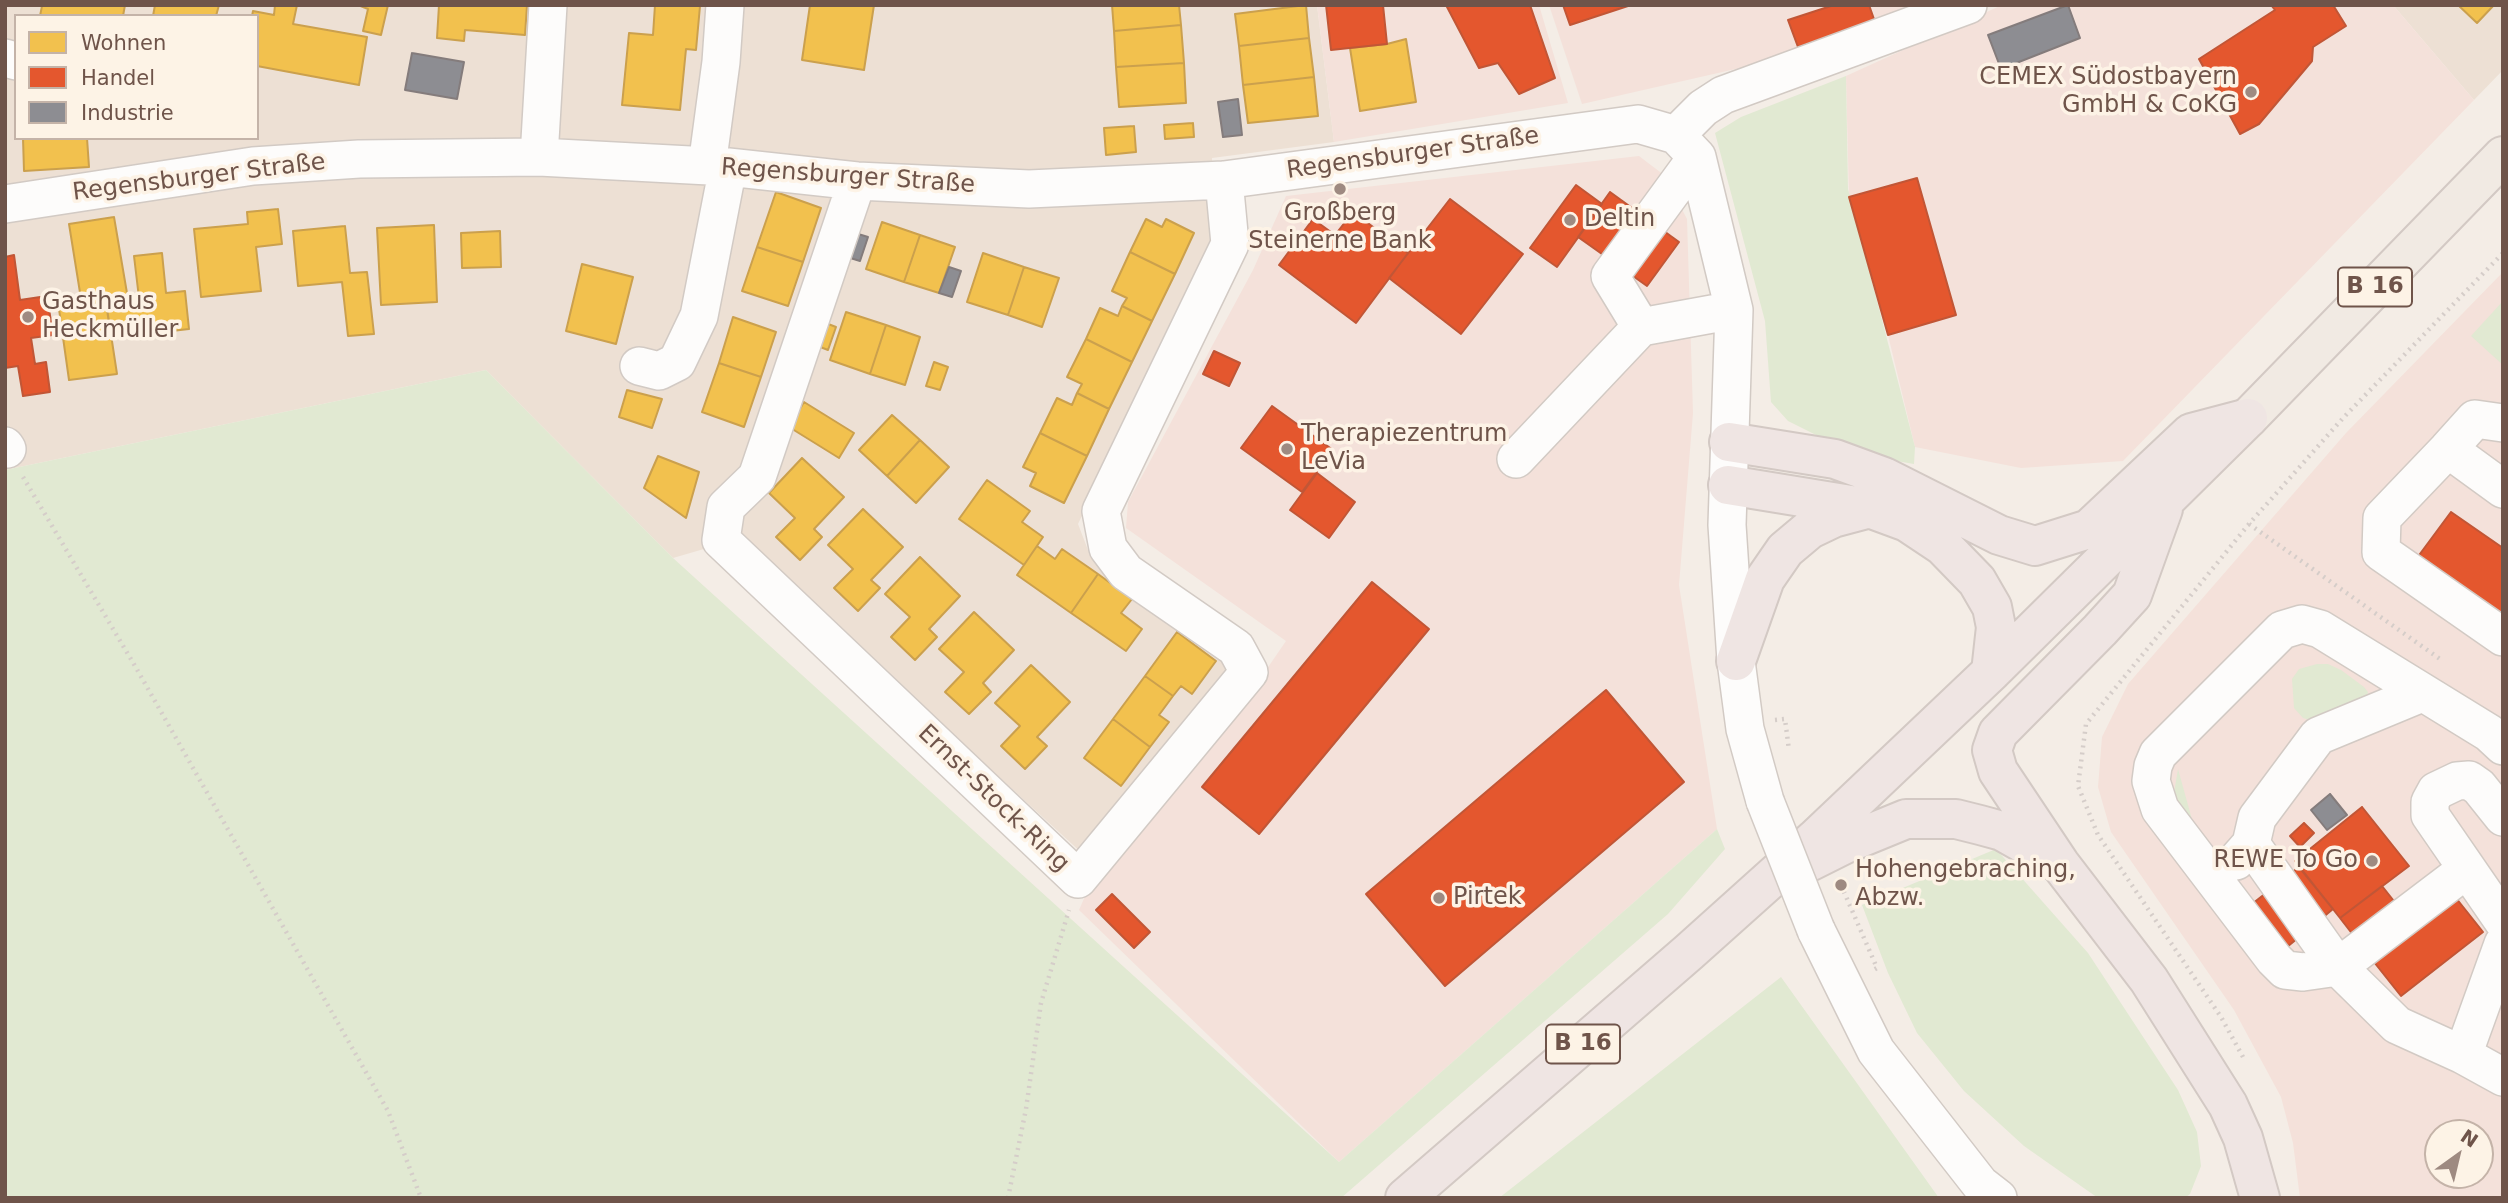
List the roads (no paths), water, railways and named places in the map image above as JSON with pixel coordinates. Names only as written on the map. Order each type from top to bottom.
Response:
[{"type":"highway","points":[[1729,442],[1835,459],[1884,477],[1999,535],[2035,546],[2089,529],[2190,433],[2248,418]]},
{"type":"highway","name":"B 16","points":[[1405,1198],[1760,888],[1991,672],[2248,418]]},
{"type":"highway","points":[[1728,485],[1869,508],[1908,522],[1943,546],[1977,581],[1992,607],[1996,626],[1991,672]]},
{"type":"highway","points":[[2167,499],[2132,595],[1998,733],[1992,750],[1998,771],[2060,864],[2149,980],[2228,1105],[2243,1138],[2260,1198]]},
{"type":"highway","points":[[1736,661],[1765,579],[1785,550],[1821,523],[1869,508]]},
{"type":"highway","points":[[1760,888],[1844,844],[1906,819],[1956,819],[1991,828],[2060,864]]},
{"type":"highway","points":[[2233,1198],[2243,1138]]},
{"type":"main road","name":"B 16","points":[[2248,418],[2503,156]]},
{"type":"street","points":[[539,157],[548,5]]},
{"type":"street","points":[[639,366],[659,371],[677,362],[699,316],[718,167],[725,5]]},
{"type":"street","points":[[1641,327],[1610,276],[1686,146],[1703,108],[1723,95],[1968,5]]},
{"type":"street","name":"Regensburger Straße","points":[[5,204],[250,152],[359,159],[539,157],[718,167],[856,181],[1029,189],[1224,180],[1638,124],[1686,146]]},
{"type":"street","points":[[1686,146],[1734,310],[1727,525],[1736,661],[1745,729],[1765,801],[1816,930],[1875,1051],[1980,1184],[1998,1198]]},
{"type":"street","name":"Ernst-Stock-Ring","points":[[856,181],[757,477],[726,507],[721,540],[1078,879],[1249,672],[1236,648],[1126,572],[1108,548],[1101,511],[1230,244],[1224,180]]},
{"type":"street","points":[[1517,458],[1641,327],[1734,310]]},
{"type":"street","points":[[2503,423],[2475,419],[2382,517],[2381,552],[2503,637]]},
{"type":"street","points":[[2448,449],[2503,489]]},
{"type":"street","points":[[2467,869],[2338,967],[2303,972],[2285,970],[2160,809],[2151,781],[2153,766],[2158,754],[2282,630],[2301,624],[2320,629],[2489,733],[2503,747]]},
{"type":"street","points":[[2217,883],[2251,844],[2257,818],[2318,736],[2422,693]]},
{"type":"street","points":[[2503,817],[2479,787],[2469,780],[2457,781],[2436,791],[2430,802],[2430,815],[2503,921]]},
{"type":"street","points":[[2251,844],[2338,967],[2396,1026],[2463,1055],[2503,1077]]},
{"type":"street","points":[[2463,1055],[2503,944]]},
{"type":"place","name":"CEMEX Südostbayern GmbH & CoKG","points":[[2251,92]]},
{"type":"place","name":"Großberg Steinerne Bank","points":[[1340,189]]},
{"type":"place","name":"Deltin","points":[[1570,220]]},
{"type":"place","name":"Gasthaus Heckmüller","points":[[28,317]]},
{"type":"place","name":"Therapiezentrum LeVia","points":[[1287,449]]},
{"type":"place","name":"REWE To Go","points":[[2372,861]]},
{"type":"place","name":"Hohengebraching, Abzw.","points":[[1841,885]]},
{"type":"place","name":"Pirtek","points":[[1439,898]]}]
